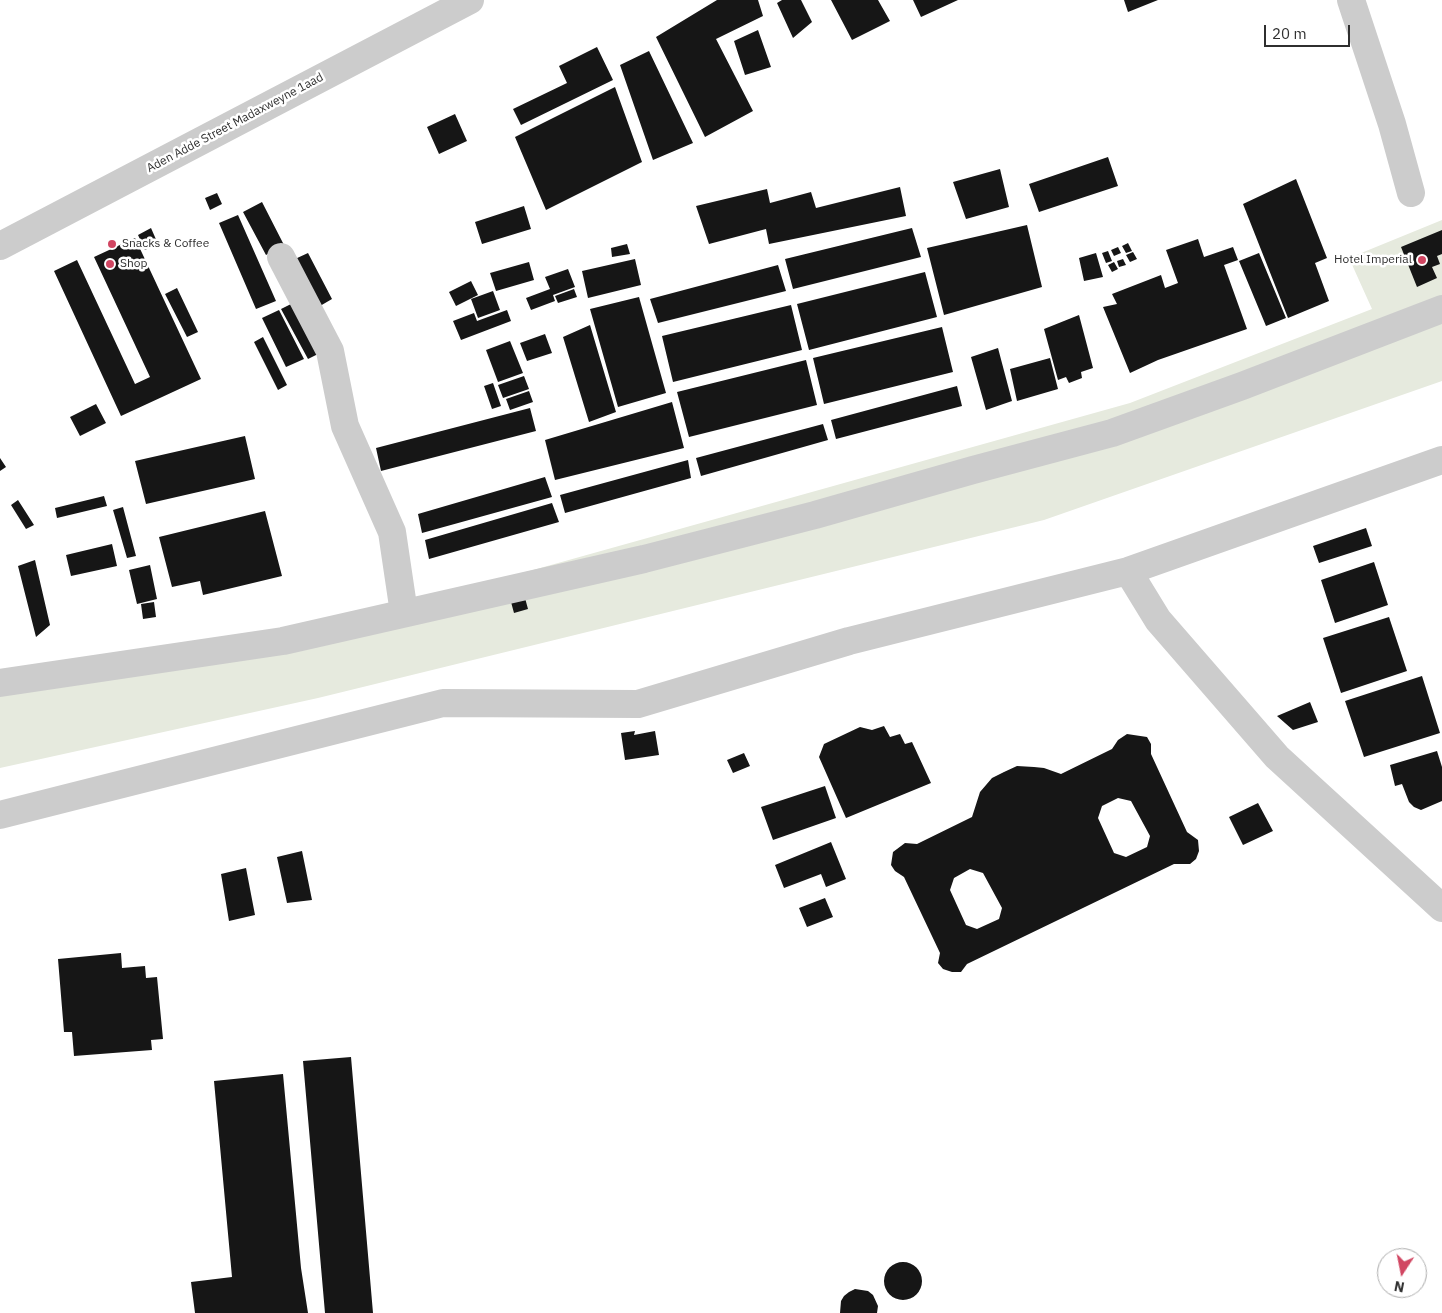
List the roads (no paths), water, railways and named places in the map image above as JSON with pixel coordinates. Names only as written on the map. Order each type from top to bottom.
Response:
[{"type":"street","name":"Aden Adde Street Madaxweyne 1aad","points":[[0,246],[470,0]]},
{"type":"street","points":[[1351,0],[1392,124],[1411,193]]},
{"type":"street","points":[[281,257],[330,351],[345,426],[392,532],[404,613]]},
{"type":"street","points":[[0,683],[283,641],[682,549],[815,515],[1112,433],[1242,386],[1442,308]]},
{"type":"street","points":[[0,815],[443,703],[638,704],[849,641],[1128,571],[1442,460]]},
{"type":"street","points":[[1128,571],[1158,620],[1277,757],[1442,908]]},
{"type":"place","name":"Snacks & Coffee","points":[[112,244]]},
{"type":"place","name":"Hotel Imperial","points":[[1422,260]]},
{"type":"place","name":"Shop","points":[[110,264]]}]
